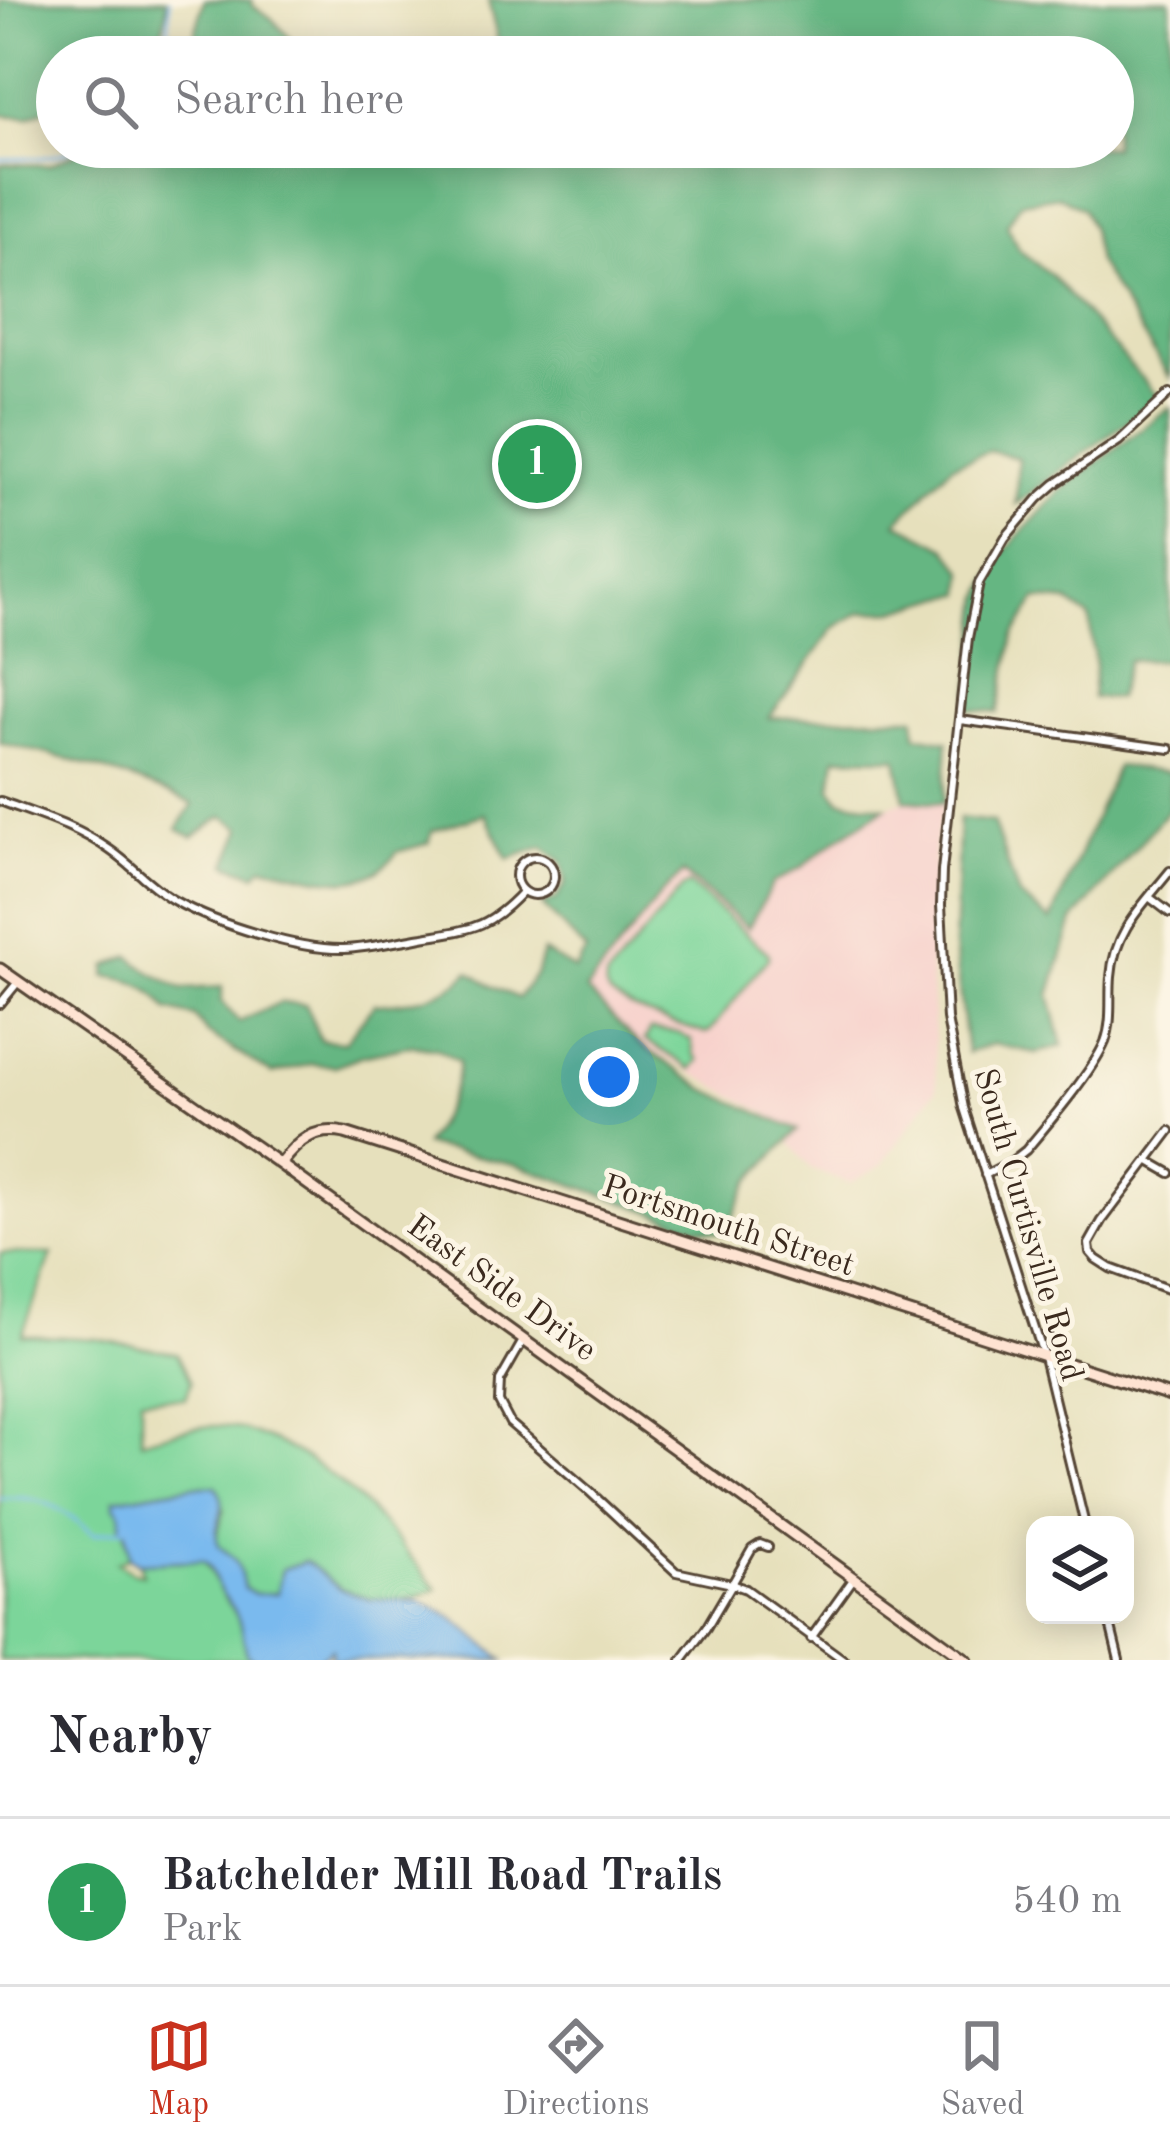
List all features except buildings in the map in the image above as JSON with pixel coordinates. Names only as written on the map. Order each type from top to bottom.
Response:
[{"type":"main road","name":"East Side Drive","points":[[0,969],[280,1164],[967,1660]]},
{"type":"main road","name":"Portsmouth Street","points":[[280,1164],[309,1135],[345,1132],[1170,1396]]},
{"type":"street","name":"South Curtisville Road","points":[[1082,1516],[1044,1357],[964,1108],[949,1036],[941,904],[947,818],[971,610],[991,559],[1038,499],[1119,441],[1170,394]]},
{"type":"street","points":[[960,721],[1170,749]]},
{"type":"street","points":[[0,801],[92,838],[187,907],[309,946],[361,947],[475,928],[498,916],[523,891]]},
{"type":"street","points":[[531,856],[547,860],[553,869],[552,885],[539,895],[523,891],[515,877],[518,866],[531,856]]},
{"type":"street","points":[[985,1175],[1026,1150],[1098,1056],[1109,1028],[1116,948],[1126,924],[1170,872]]},
{"type":"street","points":[[1149,897],[1170,913]]},
{"type":"street","points":[[0,1004],[18,982]]},
{"type":"street","points":[[1170,1131],[1092,1235],[1090,1252],[1110,1268],[1170,1290]]},
{"type":"street","points":[[1149,1161],[1170,1173]]},
{"type":"street","points":[[524,1339],[500,1381],[499,1402],[510,1423],[676,1572],[746,1589],[844,1660]]},
{"type":"street","points":[[682,1660],[752,1549],[760,1544],[768,1547]]},
{"type":"street","points":[[811,1638],[854,1578]]},
{"type":"street","points":[[1110,1624],[1119,1660]]},
{"type":"shaded area","points":[[905,800],[944,803],[935,845],[930,960],[937,1088],[881,1166],[850,1183],[812,1170],[789,1143],[797,1130],[639,1044],[585,990],[683,873],[748,927],[773,883],[886,807]]},
{"type":"green space","points":[[0,0],[167,0],[160,36],[36,36],[36,113],[0,115]]},
{"type":"green space","points":[[204,0],[252,0],[288,36],[195,36]]},
{"type":"green space","points":[[488,0],[1170,0],[1170,257],[1166,275],[1170,277],[1170,378],[1097,262],[1083,209],[1059,196],[1021,202],[1007,225],[1019,250],[1051,275],[1159,398],[1016,504],[1018,458],[989,451],[952,465],[897,522],[947,548],[965,572],[963,594],[895,611],[861,612],[834,628],[769,718],[915,717],[916,735],[948,741],[944,803],[905,800],[897,758],[836,757],[831,788],[840,800],[886,807],[773,883],[748,928],[683,873],[586,990],[639,1044],[705,1089],[798,1130],[750,1181],[725,1234],[514,1164],[424,1145],[447,1105],[458,1072],[459,1061],[437,1049],[412,1045],[335,1066],[311,1064],[272,1074],[207,1033],[195,1017],[167,1010],[141,986],[106,976],[107,966],[130,956],[182,989],[222,987],[222,1002],[239,1022],[281,1002],[306,1005],[320,1040],[345,1042],[374,1004],[438,993],[469,971],[518,998],[537,972],[543,952],[575,970],[586,951],[542,905],[556,899],[566,883],[561,861],[543,847],[508,859],[485,814],[432,831],[429,843],[397,852],[369,876],[335,880],[263,866],[256,874],[227,864],[242,828],[223,816],[192,837],[177,829],[193,804],[98,768],[0,743],[0,164],[36,168],[1134,168],[1134,36],[497,36]]},
{"type":"green space","points":[[1170,407],[1170,661],[1128,660],[1117,698],[1092,698],[1095,666],[1089,617],[1068,602],[1037,599],[1014,636],[998,712],[968,709],[982,596],[1005,551],[1060,491]]},
{"type":"green space","points":[[1117,766],[1170,773],[1170,808],[1073,921],[1050,995],[1063,1046],[1036,1053],[993,1044],[967,1053],[954,947],[959,818],[993,822],[1019,896],[1051,921]]},
{"type":"green space","points":[[689,884],[768,953],[705,1033],[635,1009],[606,989],[606,979]]},
{"type":"green space","points":[[651,1029],[691,1040],[699,1060],[692,1069],[645,1040]]},
{"type":"green space","points":[[0,1253],[52,1254],[22,1335],[96,1339],[177,1353],[191,1382],[186,1398],[141,1398],[141,1441],[223,1426],[250,1432],[297,1453],[363,1504],[437,1589],[403,1599],[367,1597],[339,1587],[305,1561],[277,1593],[255,1594],[244,1588],[236,1561],[216,1538],[224,1510],[216,1486],[193,1486],[115,1499],[130,1557],[118,1563],[143,1574],[139,1563],[203,1560],[238,1617],[254,1660],[0,1660]]},
{"type":"water","points":[[216,1486],[221,1495],[217,1538],[236,1562],[244,1588],[255,1594],[277,1593],[282,1569],[305,1561],[340,1589],[367,1598],[418,1600],[451,1616],[504,1660],[332,1660],[332,1649],[318,1660],[254,1660],[247,1655],[235,1612],[203,1560],[139,1563],[130,1557],[115,1499]]},
{"type":"waterway","points":[[168,36],[170,0]]},
{"type":"waterway","points":[[0,159],[36,158]]},
{"type":"waterway","points":[[0,1499],[51,1505],[94,1534],[125,1529]]},
{"type":"place","name":"Batchelder Mill Road Trails","points":[[537,464]]}]
